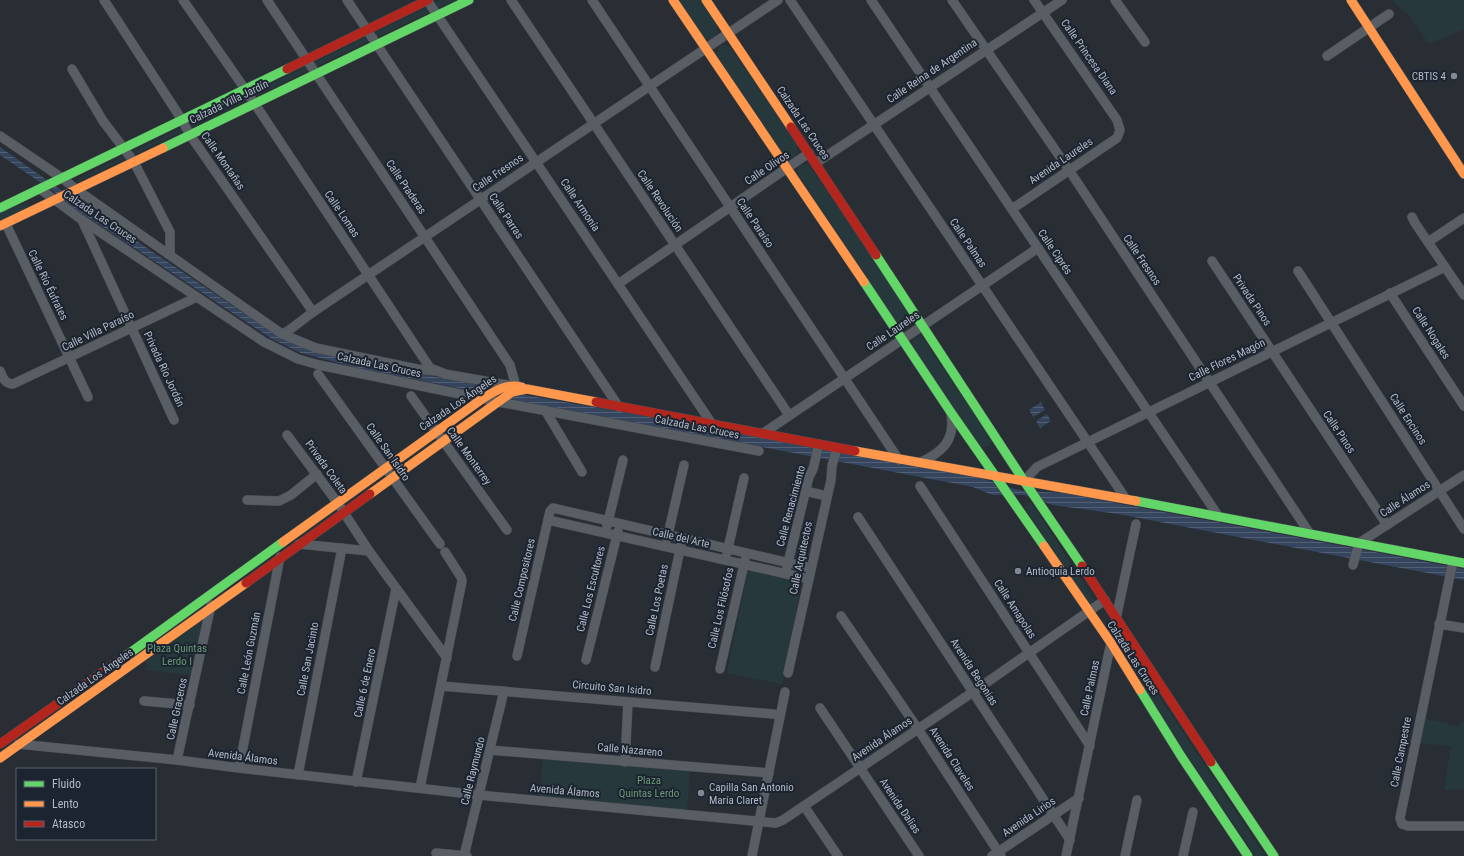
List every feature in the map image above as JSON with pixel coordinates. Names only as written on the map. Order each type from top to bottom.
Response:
[{"type":"street","name":"Calle Montañas","points":[[104,0],[182,120],[190,135],[313,312]]},
{"type":"street","name":"Calle Lomas","points":[[183,0],[245,89],[424,361],[430,368],[436,371]]},
{"type":"street","name":"Calle Praderas","points":[[267,0],[510,365],[513,389]]},
{"type":"street","name":"Calle Parras","points":[[347,0],[619,407]]},
{"type":"street","name":"Calzada Villa Jardín","points":[[0,208],[427,0]]},
{"type":"street","name":"Calle Armonía","points":[[427,0],[712,424]]},
{"type":"street","name":"Calzada Villa Jardín","points":[[3,225],[469,0]]},
{"type":"street","name":"Calle Revolución","points":[[511,0],[789,415]]},
{"type":"street","name":"Calle Paraíso","points":[[592,0],[899,460]]},
{"type":"street","name":"Calzada Las Cruces","points":[[673,0],[788,168],[994,475],[1019,491],[1044,500],[1116,620],[1274,856]]},
{"type":"street","name":"Calzada Las Cruces","points":[[706,0],[810,153],[923,326],[1089,612],[1111,643],[1181,756],[1248,856]]},
{"type":"street","name":"Calle Fresnos","points":[[282,334],[778,0]]},
{"type":"street","name":"Calle Palmas","points":[[790,0],[1126,499]]},
{"type":"street","name":"Calle Ciprés","points":[[871,0],[1219,517]]},
{"type":"street","name":"Calle Fresnos","points":[[952,0],[1068,170],[1310,534]]},
{"type":"street","name":"Calle Princesa Diana","points":[[1034,0],[1117,120],[1120,130]]},
{"type":"street","name":"Calle Reina de Argentina","points":[[816,163],[1062,0]]},
{"type":"street","points":[[1115,0],[1145,42]]},
{"type":"street","points":[[1351,0],[1464,174]]},
{"type":"street","points":[[1327,56],[1389,14]]},
{"type":"street","points":[[72,69],[102,121],[134,162],[170,232],[170,255]]},
{"type":"street","name":"Avenida Laureles","points":[[1012,209],[1117,138],[1120,130]]},
{"type":"street","name":"Calzada Las Cruces","points":[[0,136],[62,178],[282,334],[316,348],[417,369],[436,371]]},
{"type":"street","name":"Calle Olivos","points":[[618,284],[810,153]]},
{"type":"street","name":"Calzada Las Cruces","points":[[40,189],[82,220],[264,342],[298,359],[319,365],[759,451]]},
{"type":"street","points":[[1412,217],[1464,295]]},
{"type":"street","points":[[1428,242],[1464,218]]},
{"type":"street","name":"Privada Río Jordán","points":[[82,220],[174,420]]},
{"type":"street","name":"Calle Río Éufrates","points":[[3,225],[70,357],[88,396]]},
{"type":"street","name":"Calle Laureles","points":[[762,434],[1038,248]]},
{"type":"street","name":"Privada Pinos","points":[[1212,261],[1272,352]]},
{"type":"street","name":"Calle Flores Magón","points":[[1019,491],[1037,467],[1445,266]]},
{"type":"street","name":"Calle Encinos","points":[[1298,271],[1464,529]]},
{"type":"street","name":"Calle Nogales","points":[[1390,293],[1464,406]]},
{"type":"street","name":"Calle Villa Paraíso","points":[[0,371],[4,380],[8,384],[13,384],[197,296]]},
{"type":"street","name":"Calle Pinos","points":[[1272,352],[1387,525]]},
{"type":"street","points":[[436,371],[513,389]]},
{"type":"street","name":"Calle San Isidro","points":[[318,374],[440,544]]},
{"type":"street","name":"Calzada Las Cruces","points":[[513,389],[712,424],[899,460],[994,475],[1019,491],[1059,487],[1310,534],[1452,564],[1464,563]]},
{"type":"street","name":"Calzada Los Ángeles","points":[[2,742],[72,694],[484,397],[513,389]]},
{"type":"street","name":"Calzada Los Ángeles","points":[[0,758],[392,479],[501,400],[513,389]]},
{"type":"street","name":"Calle Monterrey","points":[[411,396],[507,530]]},
{"type":"street","points":[[545,410],[582,472]]},
{"type":"street","points":[[918,463],[934,456],[942,449],[949,438],[953,425],[950,411]]},
{"type":"street","name":"Privada Coleta","points":[[288,435],[344,513]]},
{"type":"street","name":"Calle Renacimiento","points":[[785,574],[805,491],[815,462],[819,444]]},
{"type":"street","name":"Calle Arquitectos","points":[[788,674],[837,448]]},
{"type":"street","points":[[605,533],[623,460]]},
{"type":"street","points":[[815,462],[832,466]]},
{"type":"street","points":[[665,547],[684,465]]},
{"type":"street","points":[[247,500],[279,501],[291,494],[317,474]]},
{"type":"street","name":"Calle Álamos","points":[[1358,545],[1464,475]]},
{"type":"street","points":[[725,560],[744,478]]},
{"type":"street","name":"Calle Amapolas","points":[[920,486],[1090,746]]},
{"type":"street","points":[[1044,500],[1059,487]]},
{"type":"street","points":[[805,491],[827,496]]},
{"type":"street","name":"Calle del Arte","points":[[551,509],[555,508],[811,568]]},
{"type":"street","name":"Calle Compositores","points":[[517,656],[551,509]]},
{"type":"street","points":[[344,513],[369,551],[447,658]]},
{"type":"street","name":"Avenida Begonias","points":[[858,517],[1070,840]]},
{"type":"street","name":"Calle del Arte","points":[[548,520],[809,579]]},
{"type":"street","name":"Calle Los Escultores","points":[[586,660],[619,524]]},
{"type":"street","name":"Calle Palmas","points":[[1066,856],[1136,524]]},
{"type":"street","name":"Calle Los Poetas","points":[[655,667],[683,538]]},
{"type":"street","points":[[283,542],[369,551]]},
{"type":"street","name":"Calle León Guzmán","points":[[239,768],[283,542]]},
{"type":"street","points":[[1354,562],[1358,545]]},
{"type":"street","name":"Calle San Jacinto","points":[[298,775],[342,548]]},
{"type":"street","points":[[420,788],[462,581],[462,577],[446,552]]},
{"type":"street","name":"Calle Los Filósofos","points":[[720,669],[746,553]]},
{"type":"street","name":"Calle Campestre","points":[[1452,564],[1400,818],[1402,824],[1408,826],[1464,826]]},
{"type":"street","name":"Calle 6 de Enero","points":[[356,782],[396,589]]},
{"type":"street","name":"Calle Graceros","points":[[178,760],[211,608],[212,592]]},
{"type":"street","name":"Avenida Álamos","points":[[2,742],[178,760],[356,782],[479,795],[776,823],[783,820],[918,730],[1105,600]]},
{"type":"street","name":"Avenida Claveles","points":[[841,616],[918,730],[997,855]]},
{"type":"street","points":[[1440,624],[1464,628]]},
{"type":"street","points":[[143,643],[150,652]]},
{"type":"street","name":"Circuito San Isidro","points":[[441,686],[773,714],[780,716]]},
{"type":"street","name":"Calle Raymundo","points":[[466,856],[504,691]]},
{"type":"street","points":[[752,856],[785,692]]},
{"type":"street","points":[[72,694],[79,703]]},
{"type":"street","points":[[144,701],[190,705]]},
{"type":"street","points":[[625,762],[628,702]]},
{"type":"street","name":"Avenida Dalias","points":[[820,708],[919,856]]},
{"type":"street","name":"Calle Nazareno","points":[[490,750],[769,774]]},
{"type":"street","name":"Avenida Lirios","points":[[997,855],[1079,798]]},
{"type":"street","points":[[1125,856],[1137,800]]},
{"type":"street","points":[[804,806],[838,856]]},
{"type":"street","points":[[1183,856],[1193,812]]},
{"type":"street","points":[[436,853],[466,856]]},
{"type":"green space","points":[[441,0],[455,0],[77,182],[78,179]]},
{"type":"green space","points":[[677,0],[701,0],[711,13],[718,28],[713,39],[704,39]]},
{"type":"green space","points":[[1393,0],[1464,0],[1464,29],[1429,44],[1407,13],[1402,10]]},
{"type":"green space","points":[[721,45],[730,47],[796,142],[798,146],[796,157],[791,159],[786,158],[717,56],[717,52]]},
{"type":"green space","points":[[804,164],[809,165],[912,315],[912,321],[909,328],[902,330],[796,171],[798,167]]},
{"type":"green space","points":[[28,202],[29,207],[0,221],[0,212]]},
{"type":"green space","points":[[921,336],[992,441],[988,446],[981,447],[912,348],[914,339]]},
{"type":"green space","points":[[1031,502],[1095,601],[1088,605],[1025,507]]},
{"type":"green space","points":[[748,570],[802,581],[782,684],[727,673]]},
{"type":"green space","name":"Plaza Quintas Lerdo I","points":[[207,608],[193,675],[146,670],[146,652]]},
{"type":"green space","points":[[1131,654],[1265,856],[1255,856],[1125,662],[1125,658]]},
{"type":"green space","points":[[1423,718],[1458,726],[1464,720],[1464,789],[1444,790],[1451,746],[1418,743]]},
{"type":"green space","name":"Plaza Quintas Lerdo","points":[[543,756],[690,769],[687,811],[539,798]]},
{"type":"water","points":[[0,147],[276,335],[299,346],[339,358],[380,367],[461,381],[502,391],[961,472],[1017,490],[1063,493],[1464,569],[1464,580],[1118,514],[1053,505],[1024,495],[992,495],[973,487],[515,400],[501,394],[479,392],[358,368],[301,353],[272,339],[68,204],[56,193],[0,155]]},
{"type":"water","points":[[1041,402],[1045,410],[1033,417],[1029,410]]},
{"type":"water","points":[[1047,414],[1051,421],[1040,428],[1036,421]]},
{"type":"traffic: fast","points":[[163,148],[469,0]]},
{"type":"traffic: fast","points":[[0,208],[287,69]]},
{"type":"traffic: fast","points":[[876,255],[1024,481],[1082,566]]},
{"type":"traffic: fast","points":[[864,282],[950,411],[1044,546]]},
{"type":"traffic: fast","points":[[1136,501],[1464,563]]},
{"type":"traffic: fast","points":[[127,655],[283,542]]},
{"type":"traffic: fast","points":[[1140,690],[1181,756],[1248,856]]},
{"type":"traffic: fast","points":[[1211,762],[1274,856]]},
{"type":"traffic: slow","points":[[673,0],[864,282]]},
{"type":"traffic: slow","points":[[706,0],[791,127]]},
{"type":"traffic: slow","points":[[1351,0],[1464,174]]},
{"type":"traffic: slow","points":[[0,226],[163,148]]},
{"type":"traffic: slow","points":[[283,542],[482,399],[506,387],[522,387]]},
{"type":"traffic: slow","points":[[370,494],[512,392],[527,389],[596,402]]},
{"type":"traffic: slow","points":[[855,451],[1136,501]]},
{"type":"traffic: slow","points":[[1044,546],[1111,643],[1140,690]]},
{"type":"traffic: slow","points":[[0,758],[246,583]]},
{"type":"traffic: jam","points":[[287,69],[428,0]]},
{"type":"traffic: jam","points":[[791,127],[876,255]]},
{"type":"traffic: jam","points":[[596,402],[855,451]]},
{"type":"traffic: jam","points":[[246,583],[370,494]]},
{"type":"traffic: jam","points":[[1082,566],[1211,762]]},
{"type":"traffic: jam","points":[[0,744],[127,655]]},
{"type":"place","name":"CBTIS 4","points":[[1454,76]]},
{"type":"place","name":"Antioquia Lerdo","points":[[1018,571]]},
{"type":"place","name":"Capilla San Antonio María Claret","points":[[701,793]]}]
